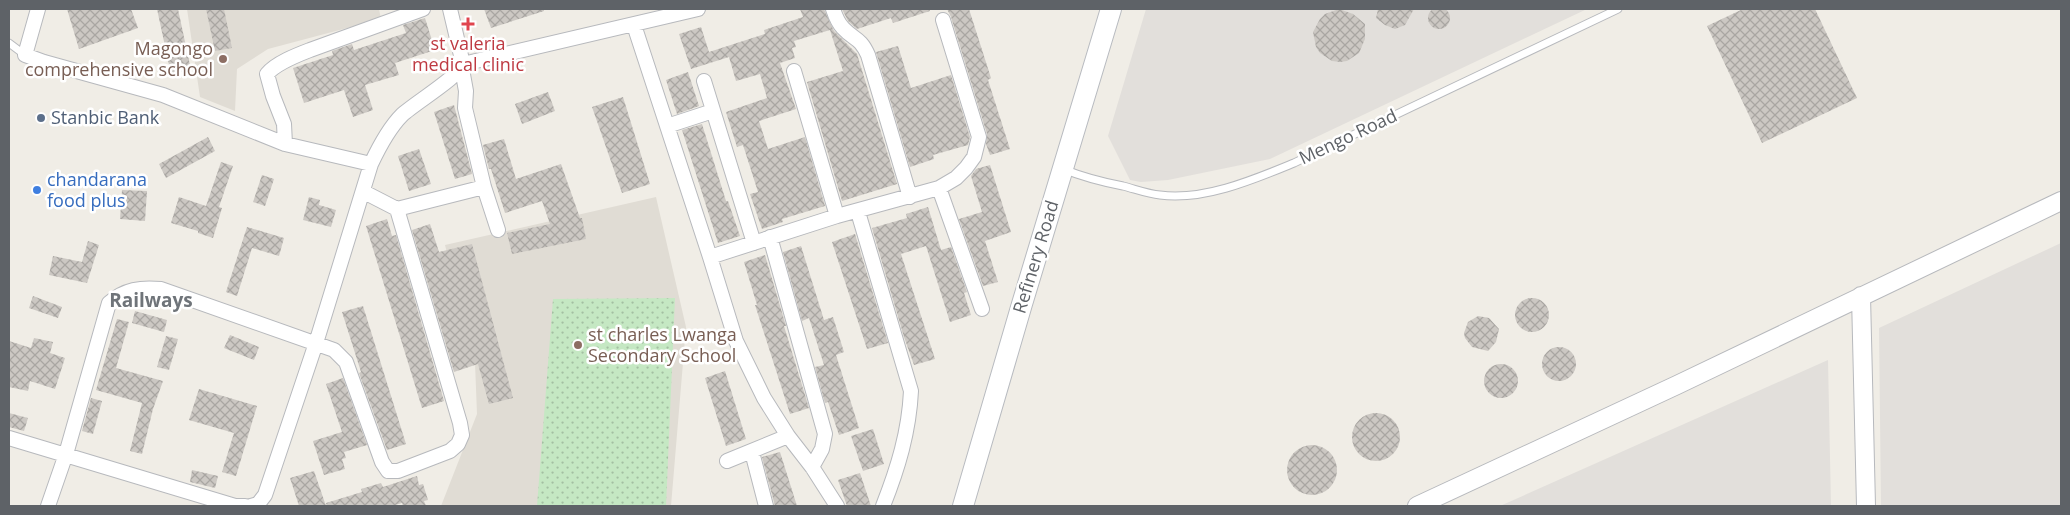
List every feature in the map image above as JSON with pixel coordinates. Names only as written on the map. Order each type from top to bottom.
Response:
[{"type":"main road","name":"Refinery Road","points":[[964,506],[1111,9]]},
{"type":"street","points":[[38,9],[25,54],[44,62],[162,95],[285,144],[371,164]]},
{"type":"street","points":[[285,144],[284,124],[267,74],[270,69],[278,63],[310,50],[423,9]]},
{"type":"street","points":[[450,9],[463,66],[466,91],[465,108],[484,187],[498,230]]},
{"type":"street","points":[[250,506],[258,504],[265,495],[316,343],[364,192],[371,164],[380,145],[401,117],[428,94],[455,76],[463,66],[698,9]]},
{"type":"street","points":[[833,9],[842,27],[864,44],[910,197]]},
{"type":"street","points":[[710,258],[837,216],[858,212],[939,188],[956,178],[966,168],[974,157],[979,137],[943,20]]},
{"type":"street","points":[[634,25],[739,349],[764,398],[837,506]]},
{"type":"street","points":[[794,71],[837,216]]},
{"type":"street","points":[[704,82],[754,243]]},
{"type":"street","points":[[667,126],[713,111]]},
{"type":"street","points":[[364,192],[397,209],[484,187]]},
{"type":"street","points":[[939,188],[982,310]]},
{"type":"street","points":[[1417,506],[1677,385],[2061,201]]},
{"type":"street","points":[[48,506],[66,454],[109,303],[117,296],[130,290],[145,287],[161,289],[334,350],[346,362],[382,462],[388,470],[398,471],[450,451],[458,444],[462,435],[460,423],[397,209]]},
{"type":"street","points":[[858,212],[911,391],[910,419],[903,449],[896,475],[883,506]]},
{"type":"street","points":[[770,237],[825,434],[822,449],[812,467]]},
{"type":"street","points":[[1861,296],[1866,506]]},
{"type":"street","points":[[728,461],[788,436]]},
{"type":"street","points":[[9,438],[234,506],[246,506]]},
{"type":"street","points":[[752,452],[766,506]]},
{"type":"lane","name":"Mengo Road","points":[[1063,169],[1087,178],[1161,195],[1187,195],[1217,190],[1255,179],[1294,163],[1618,9]]},
{"type":"lane","points":[[9,44],[25,54]]},
{"type":"shaded area","name":"Magongo comprehensive school","points":[[187,9],[379,9],[381,19],[268,49],[237,69],[235,111],[200,97]]},
{"type":"shaded area","points":[[1146,9],[1587,9],[1270,159],[1168,180],[1141,182],[1130,180],[1108,136]]},
{"type":"shaded area","name":"st charles Lwanga Secondary School","points":[[656,197],[686,327],[671,506],[441,506],[477,414],[475,363],[445,245]]},
{"type":"shaded area","points":[[2061,243],[2061,506],[1881,506],[1879,328]]},
{"type":"shaded area","points":[[1828,360],[1831,506],[1500,506]]},
{"type":"green space","points":[[675,298],[666,506],[537,506],[553,299]]},
{"type":"building","points":[[1439,7],[1447,10],[1450,18],[1447,26],[1439,29],[1431,26],[1428,18],[1431,10]]},
{"type":"building","points":[[67,9],[131,9],[138,28],[79,49]]},
{"type":"building","points":[[157,9],[178,9],[191,70],[171,74]]},
{"type":"building","points":[[206,9],[224,9],[232,48],[215,51]]},
{"type":"building","points":[[484,9],[544,9],[544,11],[491,28]]},
{"type":"building","points":[[800,9],[824,9],[834,31],[857,54],[897,184],[842,201],[807,82],[843,71],[830,30],[794,41],[796,47],[792,48],[795,58],[780,63],[796,109],[759,121],[768,149],[805,137],[825,206],[782,219],[783,222],[762,229],[750,194],[758,192],[743,145],[737,147],[726,112],[767,98],[760,74],[736,81],[729,57],[691,69],[679,34],[701,27],[709,52],[765,34],[764,30],[803,17]]},
{"type":"building","points":[[842,9],[929,9],[930,11],[893,23],[891,18],[857,29],[848,21]]},
{"type":"building","points":[[947,9],[969,9],[991,78],[988,80],[1010,149],[990,155],[986,144],[987,134]]},
{"type":"building","points":[[1339,9],[1353,14],[1365,24],[1365,39],[1359,53],[1347,61],[1340,62],[1332,61],[1320,53],[1316,47],[1313,32],[1325,14]]},
{"type":"building","points":[[1378,9],[1414,9],[1405,25],[1395,29],[1385,25],[1376,18]]},
{"type":"building","points":[[1743,9],[1815,9],[1857,98],[1762,143],[1707,26]]},
{"type":"building","points":[[425,18],[435,50],[395,63],[399,75],[365,85],[373,110],[353,117],[344,90],[304,103],[293,68],[333,55],[332,51],[352,44],[354,50],[406,33],[403,25]]},
{"type":"building","points":[[898,46],[911,88],[951,75],[970,137],[968,145],[933,155],[934,159],[910,167],[876,52]]},
{"type":"building","points":[[688,72],[699,106],[677,114],[666,80]]},
{"type":"building","points":[[548,92],[555,111],[522,124],[515,104]]},
{"type":"building","points":[[623,97],[650,184],[622,193],[592,107]]},
{"type":"building","points":[[454,105],[472,174],[455,179],[434,112]]},
{"type":"building","points":[[702,124],[726,201],[728,201],[740,236],[718,243],[682,130]]},
{"type":"building","points":[[208,137],[215,151],[166,178],[159,164]]},
{"type":"building","points":[[504,139],[516,179],[561,164],[580,218],[582,218],[586,239],[512,254],[507,233],[550,224],[542,201],[505,213],[491,169],[489,169],[483,145]]},
{"type":"building","points":[[419,149],[431,184],[409,191],[398,156]]},
{"type":"building","points":[[221,162],[233,166],[219,207],[222,208],[213,238],[198,233],[198,231],[171,223],[179,197],[206,206]]},
{"type":"building","points":[[990,165],[1011,232],[985,241],[998,282],[983,286],[959,219],[982,212],[971,176],[976,169]]},
{"type":"building","points":[[262,175],[274,179],[265,206],[253,202]]},
{"type":"building","points":[[122,190],[147,191],[145,221],[120,219]]},
{"type":"building","points":[[309,197],[320,200],[319,205],[336,210],[331,227],[303,220]]},
{"type":"building","points":[[928,207],[941,250],[951,247],[967,292],[964,293],[971,315],[950,322],[926,246],[901,254],[935,359],[914,365],[872,228],[907,218],[906,214]]},
{"type":"building","points":[[387,219],[392,236],[396,235],[444,401],[422,408],[366,226]]},
{"type":"building","points":[[430,224],[439,252],[472,244],[513,398],[489,404],[478,364],[454,372],[412,230]]},
{"type":"building","points":[[247,227],[284,238],[279,256],[252,248],[237,296],[226,292]]},
{"type":"building","points":[[855,234],[888,343],[867,349],[832,242]]},
{"type":"building","points":[[88,241],[99,245],[87,283],[49,275],[53,256],[82,262]]},
{"type":"building","points":[[801,246],[824,320],[833,317],[844,352],[836,355],[859,428],[839,435],[828,402],[825,403],[815,367],[824,365],[809,318],[802,321],[783,252]]},
{"type":"building","points":[[765,255],[809,408],[790,414],[755,305],[757,305],[744,262]]},
{"type":"building","points":[[33,296],[62,307],[58,318],[29,308]]},
{"type":"building","points":[[1532,298],[1544,303],[1549,315],[1544,327],[1532,332],[1520,327],[1515,315],[1520,303]]},
{"type":"building","points":[[363,306],[406,444],[387,450],[359,373],[361,372],[342,312]]},
{"type":"building","points":[[135,311],[167,320],[164,332],[132,323]]},
{"type":"building","points":[[1478,316],[1489,318],[1499,329],[1496,342],[1488,351],[1472,347],[1465,338],[1464,333],[1468,322]]},
{"type":"building","points":[[117,319],[129,322],[116,368],[163,381],[153,409],[142,454],[130,451],[142,403],[96,390]]},
{"type":"building","points":[[230,335],[259,347],[254,360],[224,348]]},
{"type":"building","points":[[166,336],[178,339],[169,370],[157,367]]},
{"type":"building","points":[[34,338],[53,342],[50,353],[65,358],[55,389],[30,381],[28,391],[9,387],[9,341],[31,348]]},
{"type":"building","points":[[1559,347],[1571,352],[1576,364],[1571,376],[1559,381],[1547,376],[1542,364],[1547,352]]},
{"type":"building","points":[[1501,364],[1513,369],[1518,381],[1513,393],[1501,398],[1489,393],[1484,381],[1489,369]]},
{"type":"building","points":[[725,371],[746,439],[726,446],[705,378]]},
{"type":"building","points":[[343,378],[367,445],[344,452],[346,458],[342,459],[345,469],[324,475],[313,441],[342,432],[326,384]]},
{"type":"building","points":[[199,389],[257,406],[236,476],[222,472],[234,433],[189,420]]},
{"type":"building","points":[[91,398],[102,401],[93,434],[82,431]]},
{"type":"building","points":[[9,413],[28,418],[24,431],[9,427]]},
{"type":"building","points":[[1371,413],[1381,413],[1390,417],[1396,423],[1399,428],[1399,446],[1390,457],[1381,461],[1371,461],[1362,457],[1356,451],[1352,442],[1352,432],[1356,423],[1362,417]]},
{"type":"building","points":[[873,429],[884,464],[863,471],[851,436]]},
{"type":"building","points":[[1312,445],[1321,447],[1332,456],[1337,470],[1335,479],[1326,490],[1312,495],[1303,493],[1292,484],[1287,470],[1289,461],[1298,450]]},
{"type":"building","points":[[780,452],[797,506],[775,506],[762,457]]},
{"type":"building","points":[[192,470],[218,476],[215,488],[190,482]]},
{"type":"building","points":[[314,471],[326,506],[299,506],[290,478]]},
{"type":"building","points":[[860,473],[871,506],[847,506],[838,480]]},
{"type":"building","points":[[417,476],[419,485],[423,484],[428,500],[424,501],[426,506],[403,506],[402,503],[392,506],[327,506],[326,503],[362,492],[361,489],[381,483],[383,487]]},
{"type":"place","name":"st valeria medical clinic","points":[[468,24]]},
{"type":"place","name":"Magongo comprehensive school","points":[[223,59]]},
{"type":"place","name":"Stanbic Bank","points":[[41,118]]},
{"type":"place","name":"chandarana food plus","points":[[37,190]]},
{"type":"place","name":"st charles Lwanga Secondary School","points":[[578,345]]},
{"type":"district","name":"Railways","points":[[151,300]]}]
